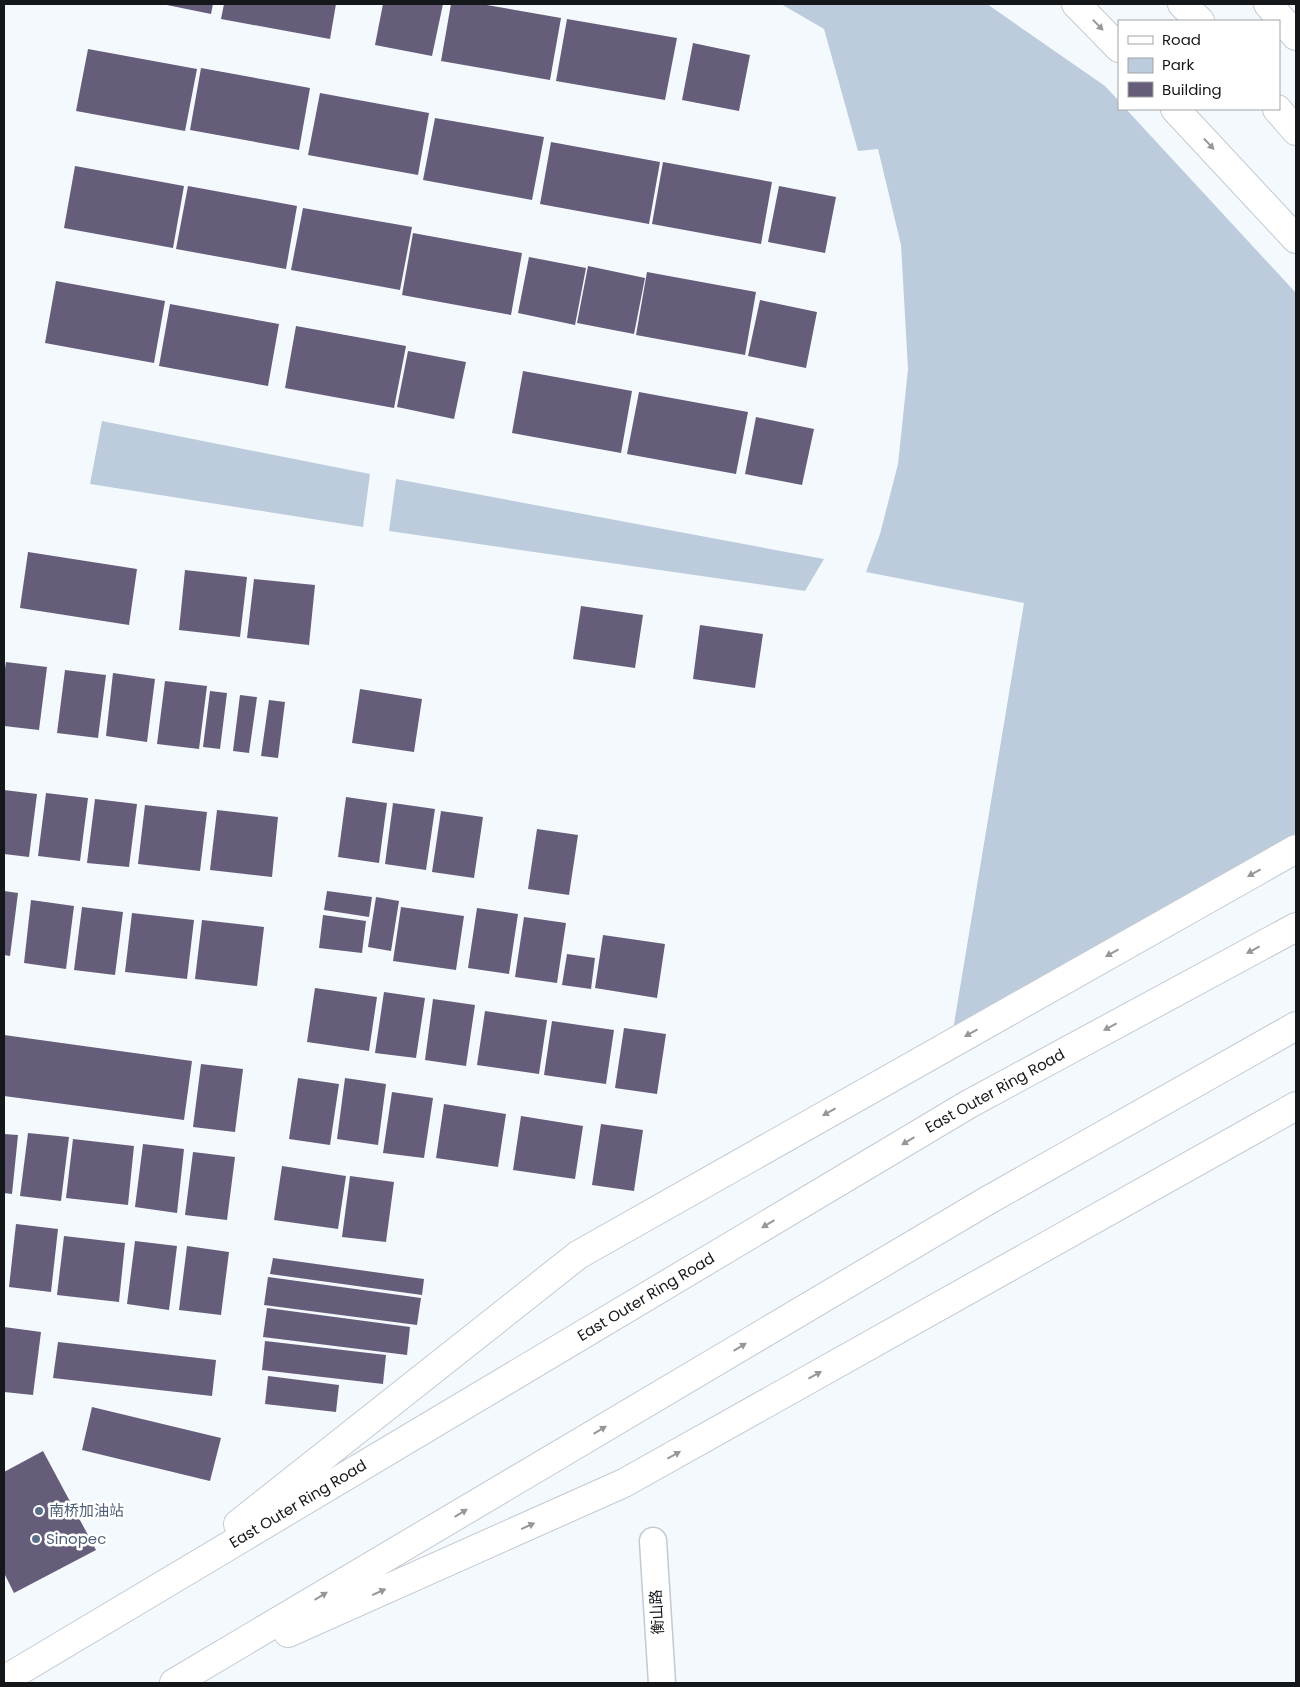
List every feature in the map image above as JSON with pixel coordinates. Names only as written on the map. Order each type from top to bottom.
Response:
[{"type":"highway","points":[[1076,4],[1118,47]]},
{"type":"highway","points":[[1182,4],[1199,20]]},
{"type":"highway","points":[[1268,4],[1296,36]]},
{"type":"highway","points":[[1176,110],[1296,239]]},
{"type":"highway","points":[[1278,110],[1296,131]]},
{"type":"highway","points":[[152,1592],[578,1254],[1296,849]]},
{"type":"highway","name":"East Outer Ring Road","points":[[4,1680],[969,1104],[1296,927]]},
{"type":"highway","points":[[174,1683],[976,1207],[1296,1026]]},
{"type":"highway","points":[[174,1683],[624,1483],[1296,1106]]},
{"type":"street","name":"衡山路","points":[[653,1541],[662,1683]]},
{"type":"green space","points":[[781,4],[987,4],[1105,86],[1118,100],[1118,110],[1127,110],[1296,293],[1296,841],[953,1030],[1024,603],[866,572],[880,534],[898,464],[908,369],[901,245],[878,149],[858,151],[824,29]]},
{"type":"green space","points":[[102,421],[370,474],[363,527],[90,484]]},
{"type":"green space","points":[[396,479],[824,559],[805,591],[389,531]]},
{"type":"building","points":[[162,4],[213,4],[211,14]]},
{"type":"building","points":[[224,4],[336,4],[330,39],[221,19]]},
{"type":"building","points":[[383,4],[443,4],[432,56],[375,45]]},
{"type":"building","points":[[451,4],[481,4],[561,18],[550,80],[441,61]]},
{"type":"building","points":[[567,19],[677,38],[665,100],[556,81]]},
{"type":"building","points":[[693,43],[750,55],[739,111],[682,100]]},
{"type":"building","points":[[88,49],[197,69],[185,131],[76,111]]},
{"type":"building","points":[[201,68],[310,88],[299,150],[190,130]]},
{"type":"building","points":[[320,93],[429,113],[418,175],[308,155]]},
{"type":"building","points":[[435,118],[544,137],[532,200],[423,180]]},
{"type":"building","points":[[551,142],[660,162],[649,224],[540,204]]},
{"type":"building","points":[[663,162],[772,182],[761,244],[652,224]]},
{"type":"building","points":[[75,166],[184,186],[173,248],[64,228]]},
{"type":"building","points":[[188,186],[297,206],[286,269],[176,249]]},
{"type":"building","points":[[779,186],[836,197],[825,253],[768,242]]},
{"type":"building","points":[[303,208],[412,227],[400,290],[291,270]]},
{"type":"building","points":[[413,233],[522,253],[511,315],[402,295]]},
{"type":"building","points":[[529,257],[586,268],[575,325],[518,313]]},
{"type":"building","points":[[588,266],[645,278],[634,334],[577,323]]},
{"type":"building","points":[[647,272],[756,292],[745,355],[636,335]]},
{"type":"building","points":[[56,281],[165,301],[154,363],[45,343]]},
{"type":"building","points":[[760,300],[817,312],[806,368],[748,356]]},
{"type":"building","points":[[170,304],[279,324],[268,386],[159,366]]},
{"type":"building","points":[[296,326],[406,346],[394,408],[285,388]]},
{"type":"building","points":[[408,351],[466,362],[454,419],[397,407]]},
{"type":"building","points":[[523,371],[632,391],[621,453],[512,433]]},
{"type":"building","points":[[639,392],[748,412],[736,474],[627,454]]},
{"type":"building","points":[[756,417],[814,429],[802,485],[745,474]]},
{"type":"building","points":[[28,552],[137,569],[129,625],[20,608]]},
{"type":"building","points":[[185,570],[247,577],[240,637],[179,630]]},
{"type":"building","points":[[254,579],[315,585],[309,645],[247,638]]},
{"type":"building","points":[[581,606],[643,615],[635,668],[573,659]]},
{"type":"building","points":[[700,625],[763,634],[755,688],[693,679]]},
{"type":"building","points":[[6,662],[47,667],[39,730],[4,726],[4,676]]},
{"type":"building","points":[[65,670],[106,675],[98,738],[57,733]]},
{"type":"building","points":[[113,673],[155,679],[147,742],[106,736]]},
{"type":"building","points":[[165,681],[207,686],[199,749],[157,744]]},
{"type":"building","points":[[360,689],[422,699],[414,752],[352,743]]},
{"type":"building","points":[[210,691],[227,693],[220,749],[203,747]]},
{"type":"building","points":[[240,695],[257,697],[249,753],[233,751]]},
{"type":"building","points":[[269,700],[285,702],[278,758],[261,756]]},
{"type":"building","points":[[4,790],[37,794],[29,857],[4,854]]},
{"type":"building","points":[[46,793],[88,798],[80,861],[38,856]]},
{"type":"building","points":[[346,797],[387,803],[379,863],[338,857]]},
{"type":"building","points":[[95,799],[137,804],[129,867],[87,863]]},
{"type":"building","points":[[393,803],[435,809],[426,870],[385,864]]},
{"type":"building","points":[[145,805],[207,812],[200,871],[138,864]]},
{"type":"building","points":[[217,810],[278,817],[272,877],[210,870]]},
{"type":"building","points":[[441,811],[483,817],[474,878],[432,872]]},
{"type":"building","points":[[537,829],[578,835],[569,895],[528,889]]},
{"type":"building","points":[[4,891],[18,893],[10,956],[4,955]]},
{"type":"building","points":[[327,891],[372,897],[369,917],[324,910]]},
{"type":"building","points":[[376,897],[399,901],[391,951],[368,947]]},
{"type":"building","points":[[31,900],[74,906],[66,969],[24,963]]},
{"type":"building","points":[[82,907],[123,912],[115,975],[74,970]]},
{"type":"building","points":[[401,907],[464,916],[456,970],[393,961]]},
{"type":"building","points":[[477,908],[518,914],[509,974],[468,968]]},
{"type":"building","points":[[132,913],[194,920],[187,979],[125,972]]},
{"type":"building","points":[[323,915],[366,921],[362,953],[319,948]]},
{"type":"building","points":[[524,917],[566,923],[557,983],[515,977]]},
{"type":"building","points":[[202,920],[264,927],[257,986],[195,979]]},
{"type":"building","points":[[603,935],[665,944],[657,998],[595,988]]},
{"type":"building","points":[[567,954],[595,958],[591,989],[562,985]]},
{"type":"building","points":[[315,988],[377,997],[369,1051],[307,1042]]},
{"type":"building","points":[[384,992],[425,998],[416,1058],[375,1053]]},
{"type":"building","points":[[433,999],[475,1005],[466,1066],[425,1060]]},
{"type":"building","points":[[485,1011],[547,1020],[539,1074],[477,1065]]},
{"type":"building","points":[[552,1021],[614,1030],[606,1084],[544,1075]]},
{"type":"building","points":[[624,1028],[666,1034],[657,1094],[615,1088]]},
{"type":"building","points":[[4,1035],[192,1061],[184,1120],[4,1096]]},
{"type":"building","points":[[201,1064],[243,1069],[235,1132],[193,1127]]},
{"type":"building","points":[[298,1078],[339,1084],[330,1145],[289,1139]]},
{"type":"building","points":[[345,1078],[386,1084],[378,1145],[337,1139]]},
{"type":"building","points":[[392,1092],[433,1098],[424,1158],[383,1153]]},
{"type":"building","points":[[444,1104],[506,1114],[498,1167],[436,1158]]},
{"type":"building","points":[[521,1116],[583,1126],[575,1179],[513,1170]]},
{"type":"building","points":[[601,1124],[643,1130],[634,1191],[592,1185]]},
{"type":"building","points":[[28,1133],[69,1137],[61,1201],[20,1196]]},
{"type":"building","points":[[4,1134],[18,1135],[12,1194],[4,1193]]},
{"type":"building","points":[[73,1139],[134,1146],[128,1205],[66,1198]]},
{"type":"building","points":[[143,1144],[184,1149],[177,1213],[135,1207]]},
{"type":"building","points":[[193,1152],[235,1157],[227,1220],[185,1215]]},
{"type":"building","points":[[282,1166],[346,1176],[338,1229],[274,1220]]},
{"type":"building","points":[[350,1176],[394,1182],[386,1242],[342,1237]]},
{"type":"building","points":[[16,1224],[58,1229],[51,1292],[9,1287]]},
{"type":"building","points":[[64,1236],[125,1243],[119,1302],[57,1295]]},
{"type":"building","points":[[135,1241],[177,1246],[169,1310],[127,1304]]},
{"type":"building","points":[[187,1246],[229,1252],[221,1315],[179,1310]]},
{"type":"building","points":[[273,1258],[424,1279],[422,1295],[270,1274]]},
{"type":"building","points":[[268,1277],[421,1298],[417,1325],[264,1305]]},
{"type":"building","points":[[267,1308],[410,1327],[407,1355],[263,1337]]},
{"type":"building","points":[[4,1327],[41,1332],[33,1395],[4,1392]]},
{"type":"building","points":[[265,1341],[386,1355],[383,1384],[262,1370]]},
{"type":"building","points":[[58,1342],[216,1360],[212,1396],[53,1378]]},
{"type":"building","points":[[268,1376],[339,1385],[336,1412],[265,1404]]},
{"type":"building","points":[[92,1407],[221,1438],[210,1481],[82,1450]]},
{"type":"building","name":"南桥加油站","points":[[43,1451],[96,1550],[14,1593],[4,1573],[4,1472]]},
{"type":"place","name":"南桥加油站","points":[[39,1511]]},
{"type":"place","name":"Sinopec","points":[[36,1539]]}]
